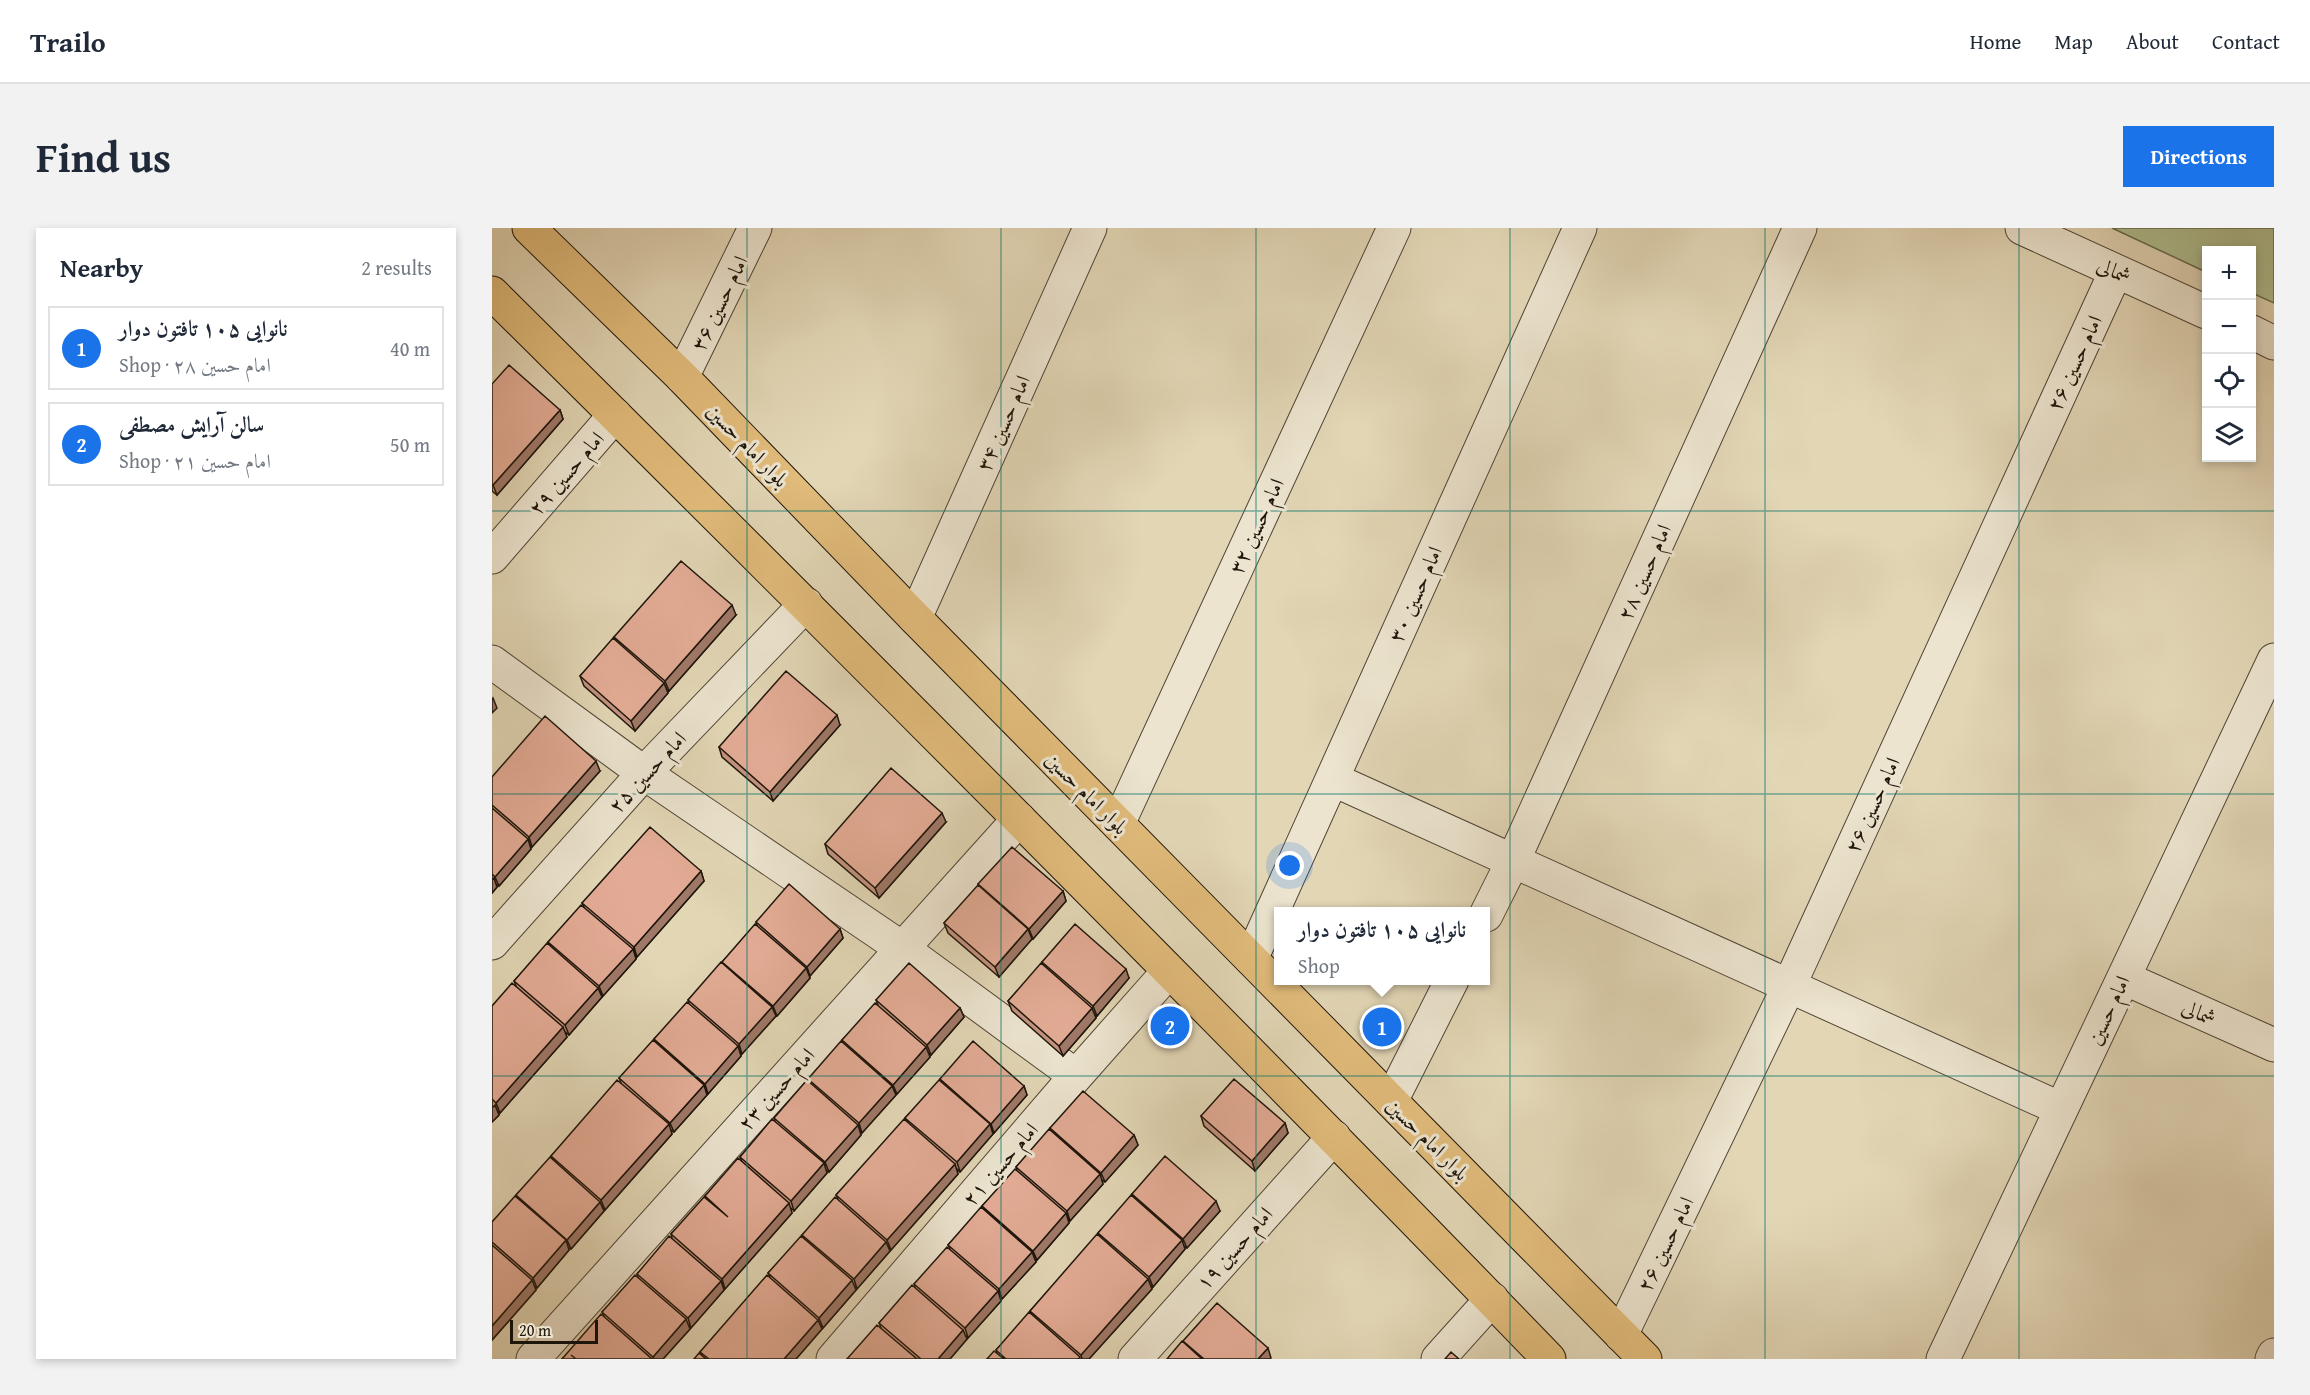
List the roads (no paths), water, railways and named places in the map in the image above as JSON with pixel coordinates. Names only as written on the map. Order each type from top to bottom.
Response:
[{"type":"main road","name":"بلوار امام حسین","points":[[529,228],[682,377],[1274,983]]},
{"type":"main road","points":[[492,293],[806,604],[1334,1137],[1549,1359]]},
{"type":"main road","name":"بلوار امام حسین","points":[[1276,985],[1645,1359]]},
{"type":"street","name":"امام حسین ۳۶","points":[[682,377],[755,228]]},
{"type":"street","name":"امام حسین ۳۴","points":[[915,618],[1090,228]]},
{"type":"street","name":"امام حسین ۳۲","points":[[1118,824],[1394,228]]},
{"type":"street","name":"امام حسین ۳۰","points":[[1275,907],[1580,228]]},
{"type":"street","name":"امام حسین ۲۸","points":[[1489,907],[1513,861],[1800,228]]},
{"type":"street","name":"شمالی","points":[[2022,228],[2202,310]]},
{"type":"street","name":"امام حسین ۲۶","points":[[1621,1335],[1789,986],[2116,271]]},
{"type":"street","points":[[2256,334],[2274,343]]},
{"type":"street","name":"امام حسین ۲۹","points":[[492,557],[615,415]]},
{"type":"street","name":"امام حسین ۲۵","points":[[492,943],[644,773],[806,604]]},
{"type":"street","name":"امام حسین","points":[[1943,1359],[2274,660]]},
{"type":"street","points":[[492,662],[644,773],[903,949],[1076,1076]]},
{"type":"street","points":[[1332,779],[2061,1109]]},
{"type":"street","name":"امام حسین ۲۳","points":[[533,1359],[1018,819]]},
{"type":"street","name":"امام حسین ۳۰","points":[[1251,960],[1274,909]]},
{"type":"street","name":"امام حسین ۲۱","points":[[833,1359],[1169,971]]},
{"type":"street","name":"شمالی","points":[[2124,978],[2274,1046]]},
{"type":"street","points":[[1391,1101],[1450,985]]},
{"type":"street","name":"امام حسین ۱۹","points":[[1135,1359],[1334,1137]]},
{"type":"street","points":[[1438,1359],[1492,1299]]},
{"type":"street","points":[[2272,1359],[2274,1355]]},
{"type":"place","name":"سالن آرایش مصطفی","points":[[1170,1026]]},
{"type":"place","name":"نانوایی ۱۰۵ تافتون دوار","points":[[1382,1027]]}]
